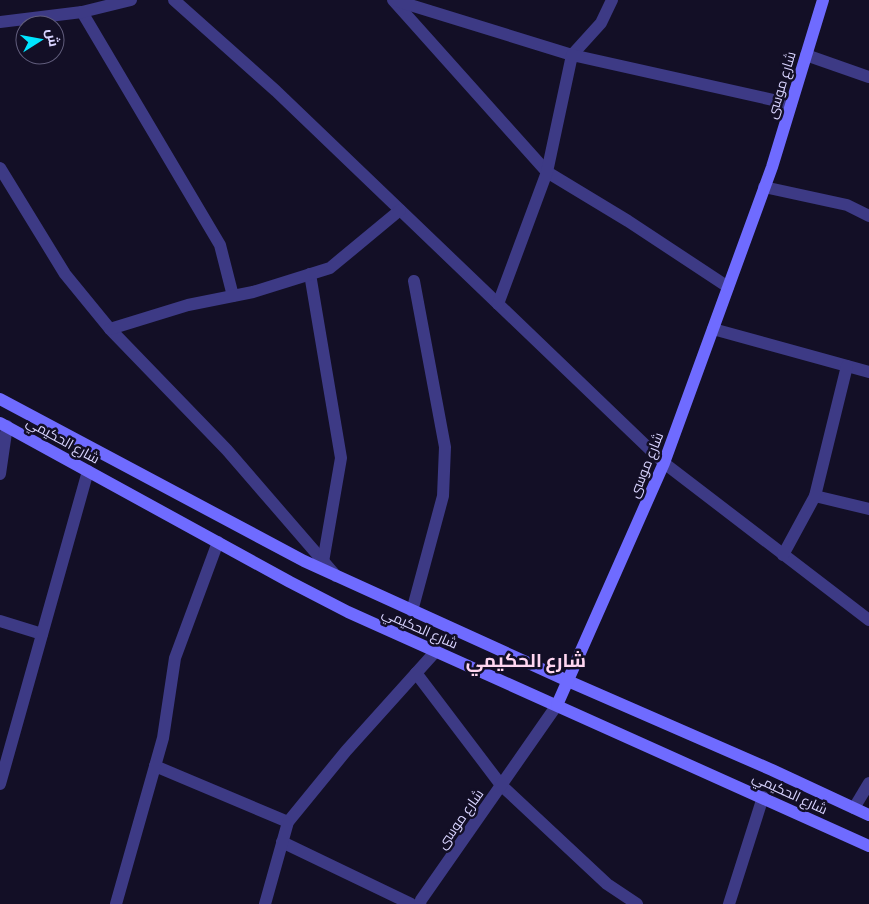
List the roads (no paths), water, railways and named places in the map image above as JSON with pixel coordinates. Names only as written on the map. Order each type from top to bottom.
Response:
[{"type":"street","points":[[0,22],[82,12],[131,0]]},
{"type":"street","points":[[174,0],[276,91],[664,463],[869,620]]},
{"type":"street","points":[[393,0],[572,55],[791,104]]},
{"type":"street","points":[[393,0],[547,172],[628,221],[728,287]]},
{"type":"street","points":[[498,304],[547,172],[572,55],[601,23],[612,0]]},
{"type":"street","name":"شارع موسى","points":[[420,904],[557,705],[568,681],[664,463],[764,187],[822,0]]},
{"type":"street","points":[[82,12],[220,245],[233,296]]},
{"type":"street","points":[[806,55],[869,77]]},
{"type":"street","points":[[0,168],[65,274],[110,329],[227,450],[336,576]]},
{"type":"street","points":[[764,187],[847,204],[869,216]]},
{"type":"street","points":[[110,329],[188,305],[253,292],[330,268],[400,210]]},
{"type":"street","points":[[310,274],[340,458],[324,562]]},
{"type":"street","points":[[412,611],[443,496],[445,447],[414,281]]},
{"type":"street","points":[[713,329],[869,372]]},
{"type":"street","points":[[783,555],[815,496],[847,366]]},
{"type":"street","name":"شارع الحكيمي","points":[[0,399],[336,576],[869,815]]},
{"type":"street","points":[[0,474],[4,425]]},
{"type":"street","name":"شارع الحكيمي","points":[[4,425],[348,612],[869,846]]},
{"type":"street","points":[[0,784],[6,742],[42,634],[88,471]]},
{"type":"street","points":[[815,496],[869,509]]},
{"type":"street","points":[[116,904],[163,738],[175,658],[218,542]]},
{"type":"street","points":[[0,621],[42,634]]},
{"type":"street","points":[[265,904],[288,822],[346,751],[436,651]]},
{"type":"street","points":[[416,673],[501,785],[607,884],[637,904]]},
{"type":"street","points":[[155,766],[288,822]]},
{"type":"street","points":[[854,808],[869,783]]},
{"type":"street","points":[[729,904],[763,797]]},
{"type":"street","points":[[282,842],[411,904]]},
{"type":"district","name":"شارع الحكيمي","points":[[526,660]]}]
